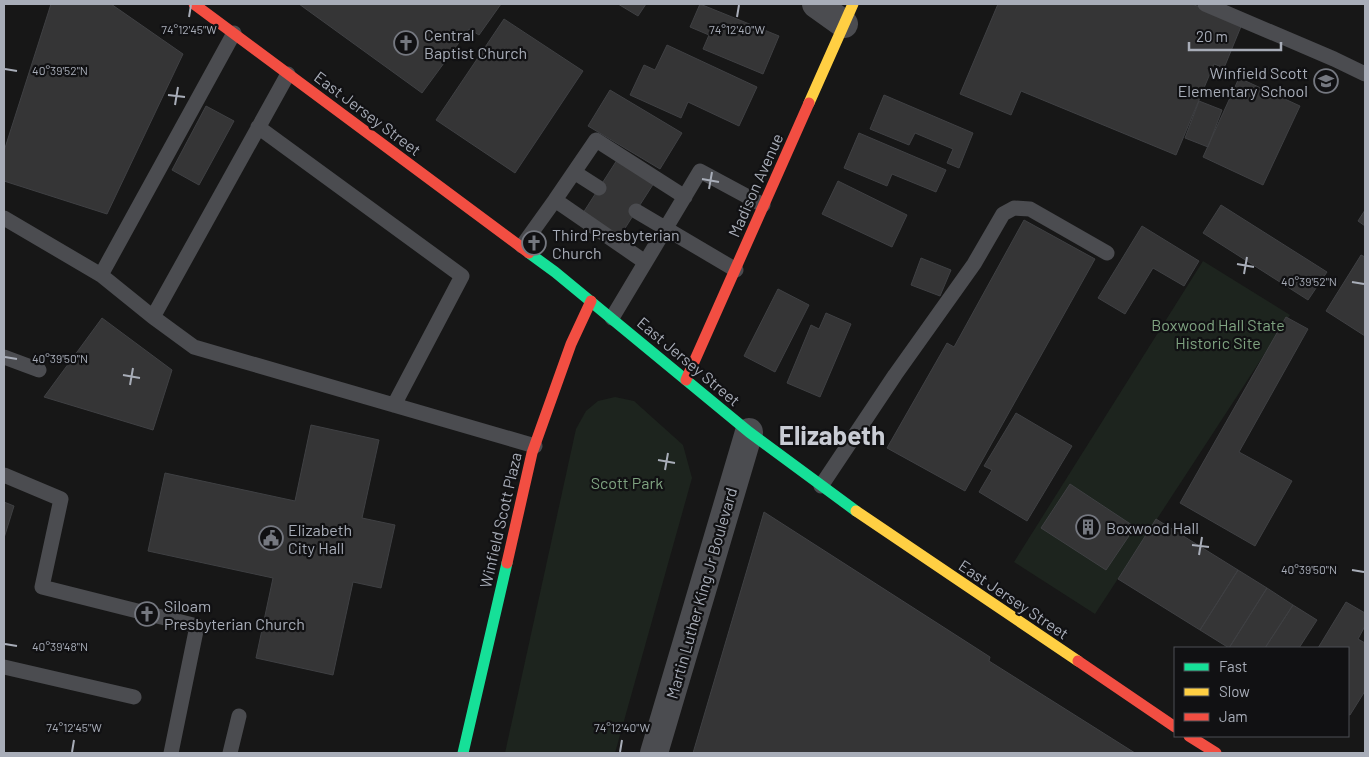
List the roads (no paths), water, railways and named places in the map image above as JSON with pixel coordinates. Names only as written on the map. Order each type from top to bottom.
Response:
[{"type":"street","name":"East Jersey Street","points":[[194,4],[480,217],[522,246],[749,432],[821,486],[1174,726]]},
{"type":"street","points":[[816,4],[849,14]]},
{"type":"street","name":"Madison Avenue","points":[[686,380],[849,14]]},
{"type":"street","name":"Winfield Scott Plaza","points":[[463,753],[532,452],[571,344],[591,301]]},
{"type":"street","name":"Martin Luther King Jr Boulevard","points":[[654,753],[749,432]]},
{"type":"lane","points":[[1205,4],[1326,55],[1365,74]]},
{"type":"lane","points":[[100,275],[234,33]]},
{"type":"lane","points":[[153,317],[288,74]]},
{"type":"lane","points":[[258,127],[462,276],[394,405]]},
{"type":"lane","points":[[522,246],[596,140],[685,197]]},
{"type":"lane","points":[[612,318],[700,171],[763,205]]},
{"type":"lane","points":[[574,172],[599,188]]},
{"type":"lane","points":[[555,200],[645,262]]},
{"type":"lane","points":[[821,486],[895,375],[974,264],[1003,214],[1014,208],[1030,209],[1107,254]]},
{"type":"lane","points":[[636,211],[736,270]]},
{"type":"lane","points":[[4,218],[100,275],[194,347],[535,446]]},
{"type":"lane","points":[[4,357],[39,370]]},
{"type":"lane","points":[[4,475],[61,498],[42,587],[197,626],[171,753]]},
{"type":"lane","points":[[4,667],[134,697]]},
{"type":"lane","points":[[230,753],[239,716]]},
{"type":"place","name":"Central Baptist Church","points":[[406,43]]},
{"type":"place","name":"Winfield Scott Elementary School","points":[[1326,81]]},
{"type":"place","name":"Third Presbyterian Church","points":[[534,243]]},
{"type":"place","name":"Boxwood Hall","points":[[1088,527]]},
{"type":"place","name":"Elizabeth City Hall","points":[[271,538]]},
{"type":"place","name":"Siloam Presbyterian Church","points":[[147,614]]},
{"type":"district","name":"Elizabeth","points":[[832,434]]},
{"type":"park label","name":"Boxwood Hall State Historic Site","points":[[1218,333]]},
{"type":"park label","name":"Scott Park","points":[[627,482]]}]
